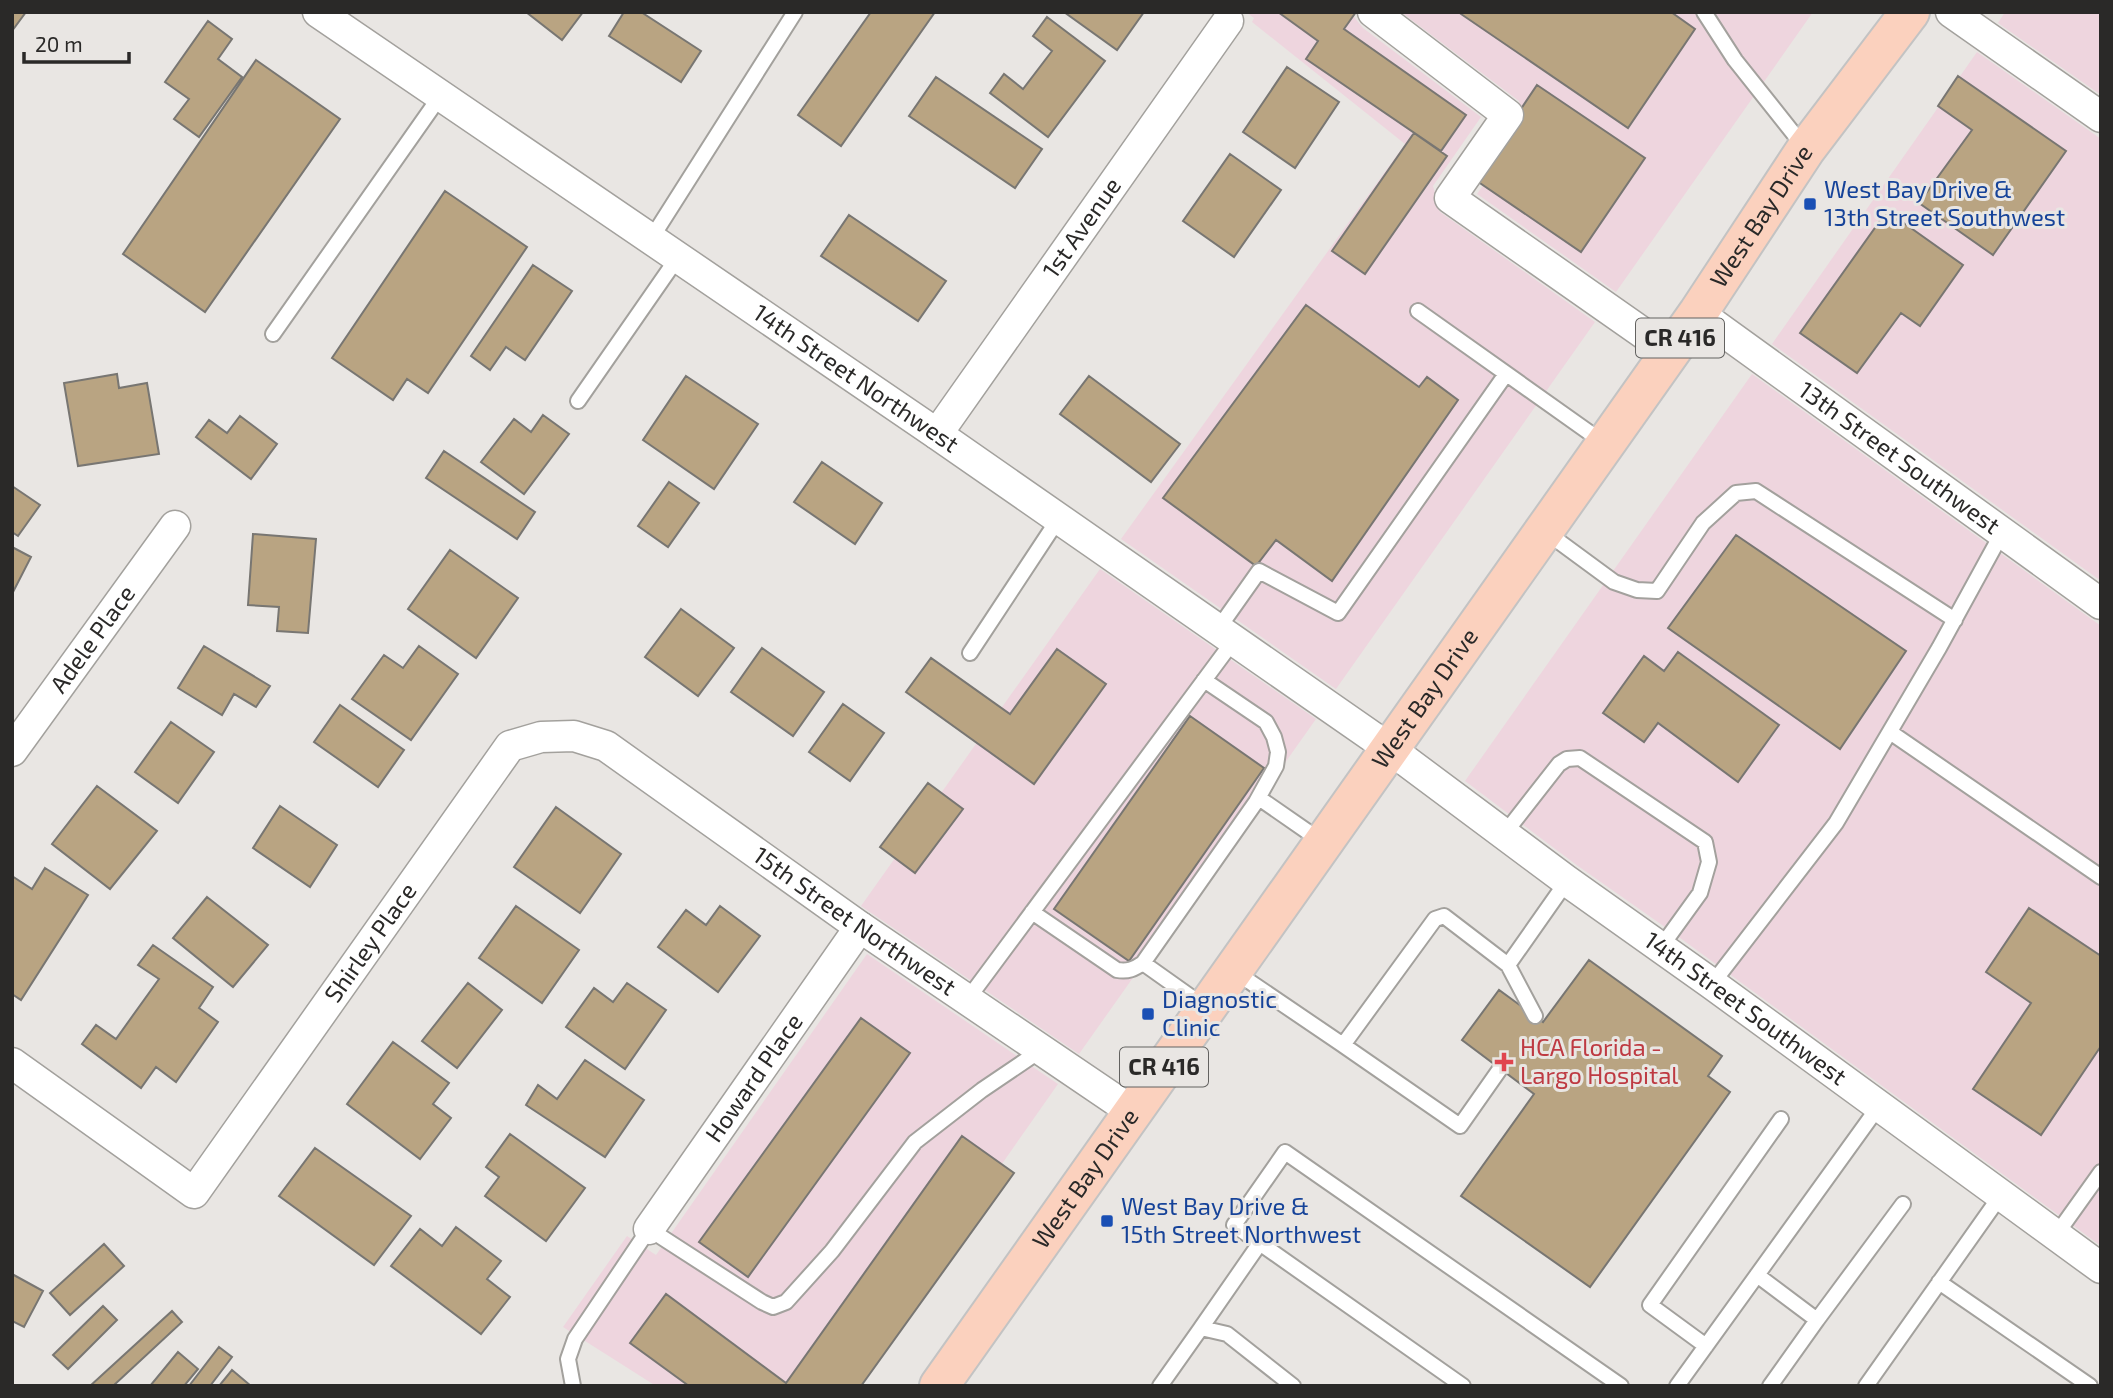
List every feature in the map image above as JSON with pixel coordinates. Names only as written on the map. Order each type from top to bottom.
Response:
[{"type":"main road","name":"West Bay Drive","points":[[939,1386],[1698,313],[1806,149],[1901,16]]},
{"type":"street","name":"14th Street Northwest","points":[[318,12],[937,434],[1390,749]]},
{"type":"street","points":[[1373,12],[1508,114],[1450,198],[1670,352]]},
{"type":"street","points":[[1951,12],[2101,117]]},
{"type":"street","name":"1st Avenue","points":[[937,434],[1228,21]]},
{"type":"street","name":"13th Street Southwest","points":[[1698,313],[2101,604]]},
{"type":"street","name":"Adele Place","points":[[12,751],[176,526]]},
{"type":"street","name":"15th Street Northwest","points":[[574,736],[606,746],[860,928],[1132,1112]]},
{"type":"street","name":"Shirley Place","points":[[12,1063],[194,1193],[510,746],[541,737],[574,736]]},
{"type":"street","name":"14th Street Southwest","points":[[1390,749],[1567,881],[2101,1268]]},
{"type":"street","name":"Howard Place","points":[[649,1229],[860,928]]},
{"type":"lane","points":[[651,239],[795,12]]},
{"type":"lane","points":[[1704,12],[1735,60],[1806,149]]},
{"type":"lane","points":[[272,334],[441,95]]},
{"type":"lane","points":[[578,401],[678,257]]},
{"type":"lane","points":[[1418,311],[1605,444]]},
{"type":"lane","points":[[967,1000],[1204,680],[1259,570],[1338,613],[1506,374]]},
{"type":"lane","points":[[1544,530],[1614,582],[1637,590],[1657,592],[1703,523],[1736,493],[1756,491],[1955,620]]},
{"type":"lane","points":[[970,653],[1059,518]]},
{"type":"lane","points":[[1712,984],[1836,823],[1955,620],[2002,533]]},
{"type":"lane","points":[[1032,912],[1117,970],[1127,971],[1143,963],[1259,798],[1276,766],[1278,752],[1266,722],[1204,680]]},
{"type":"lane","points":[[1890,732],[2101,877]]},
{"type":"lane","points":[[1505,833],[1559,764],[1567,759],[1580,758],[1705,842],[1709,862],[1700,893],[1661,947]]},
{"type":"lane","points":[[1259,798],[1324,842]]},
{"type":"lane","points":[[1508,965],[1567,881]]},
{"type":"lane","points":[[1343,1045],[1435,919],[1444,916],[1508,965],[1535,1016]]},
{"type":"lane","points":[[1143,963],[1206,1008]]},
{"type":"lane","points":[[1233,970],[1460,1126],[1500,1069]]},
{"type":"lane","points":[[573,1386],[568,1359],[575,1339],[649,1229],[762,1302],[773,1307],[786,1302],[832,1251],[915,1142],[982,1090],[1041,1050]]},
{"type":"lane","points":[[1677,1386],[1879,1106]]},
{"type":"lane","points":[[1706,1346],[1650,1305],[1782,1119]]},
{"type":"lane","points":[[1463,1386],[1234,1225],[1285,1152],[1621,1386]]},
{"type":"lane","points":[[2056,1235],[2101,1172]]},
{"type":"lane","points":[[1872,1384],[1939,1282],[2001,1195]]},
{"type":"lane","points":[[1770,1386],[1903,1203]]},
{"type":"lane","points":[[1160,1386],[1260,1243]]},
{"type":"lane","points":[[1757,1275],[1817,1320]]},
{"type":"lane","points":[[1939,1282],[2090,1386]]},
{"type":"lane","points":[[1201,1328],[1227,1334],[1285,1383]]},
{"type":"shaded area","points":[[1246,12],[1350,12],[1363,28],[1481,117],[1433,186],[1440,212],[1595,322],[1336,689],[1121,539],[1405,144],[1252,22],[1254,18]]},
{"type":"shaded area","points":[[1401,12],[1813,12],[1616,292],[1477,194],[1524,127],[1519,101]]},
{"type":"shaded area","points":[[2005,12],[2101,12],[2101,95],[1998,23]]},
{"type":"shaded area","points":[[1977,52],[2101,139],[2101,581],[1772,344]]},
{"type":"shaded area","points":[[1752,374],[2101,626],[2101,1246],[1465,781]]},
{"type":"shaded area","points":[[1100,569],[1316,719],[1079,1054],[861,906]]},
{"type":"shaded area","points":[[867,954],[1058,1084],[846,1386],[656,1386],[563,1327],[627,1236],[656,1255]]},
{"type":"building","points":[[12,12],[26,12],[12,31]]},
{"type":"building","points":[[526,12],[583,12],[562,40]]},
{"type":"building","points":[[624,12],[641,12],[701,51],[681,82],[609,36]]},
{"type":"building","points":[[871,12],[935,12],[841,146],[798,115]]},
{"type":"building","points":[[1064,12],[1144,12],[1117,50]]},
{"type":"building","points":[[1278,12],[1356,12],[1344,29],[1466,115],[1441,151],[1306,59],[1318,41]]},
{"type":"building","points":[[1671,12],[1695,29],[1628,128],[1461,14]]},
{"type":"building","points":[[1047,17],[1105,61],[1048,137],[990,93],[1004,74],[1023,89],[1052,51],[1033,36]]},
{"type":"building","points":[[208,21],[232,39],[218,59],[242,77],[199,137],[174,119],[189,99],[165,82]]},
{"type":"building","points":[[256,60],[340,119],[205,312],[123,254]]},
{"type":"building","points":[[1287,67],[1339,102],[1295,168],[1243,132]]},
{"type":"building","points":[[1958,76],[2066,151],[1993,255],[1919,203],[1972,130],[1938,106]]},
{"type":"building","points":[[936,77],[1042,149],[1015,188],[909,116]]},
{"type":"building","points":[[1537,85],[1645,158],[1581,252],[1474,179]]},
{"type":"building","points":[[1414,133],[1447,156],[1365,274],[1332,251]]},
{"type":"building","points":[[1230,154],[1281,190],[1234,257],[1183,221]]},
{"type":"building","points":[[445,191],[527,247],[428,393],[407,379],[393,400],[332,358]]},
{"type":"building","points":[[1887,211],[1963,265],[1920,326],[1901,313],[1857,373],[1800,333]]},
{"type":"building","points":[[849,215],[946,281],[918,321],[821,256]]},
{"type":"building","points":[[533,265],[572,291],[525,360],[506,347],[490,370],[471,356]]},
{"type":"building","points":[[1306,305],[1419,387],[1427,377],[1458,400],[1332,581],[1276,540],[1256,566],[1163,498]]},
{"type":"building","points":[[117,374],[119,388],[147,383],[159,454],[78,466],[64,383]]},
{"type":"building","points":[[686,376],[758,424],[714,489],[643,440]]},
{"type":"building","points":[[1089,376],[1180,444],[1151,482],[1060,414]]},
{"type":"building","points":[[543,415],[569,434],[524,494],[481,462],[514,419],[531,432]]},
{"type":"building","points":[[240,416],[277,444],[251,479],[196,437],[209,420],[227,433]]},
{"type":"building","points":[[444,451],[535,512],[517,539],[426,478]]},
{"type":"building","points":[[822,462],[882,503],[855,544],[794,502]]},
{"type":"building","points":[[669,482],[699,503],[668,547],[638,526]]},
{"type":"building","points":[[12,486],[40,505],[18,536],[12,532]]},
{"type":"building","points":[[253,534],[316,539],[308,633],[277,631],[279,607],[248,605]]},
{"type":"building","points":[[1736,535],[1906,651],[1840,749],[1668,628]]},
{"type":"building","points":[[12,547],[31,557],[12,594]]},
{"type":"building","points":[[450,550],[518,598],[476,658],[408,609]]},
{"type":"building","points":[[681,609],[734,648],[698,696],[645,657]]},
{"type":"building","points":[[204,646],[270,686],[256,707],[234,694],[222,715],[178,688]]},
{"type":"building","points":[[419,646],[458,674],[411,740],[352,699],[384,655],[403,668]]},
{"type":"building","points":[[762,648],[824,692],[793,736],[731,692]]},
{"type":"building","points":[[1057,649],[1106,684],[1034,784],[906,692],[931,658],[1010,714]]},
{"type":"building","points":[[1678,652],[1779,725],[1738,782],[1658,723],[1644,742],[1603,713],[1644,656],[1664,671]]},
{"type":"building","points":[[843,704],[884,733],[850,781],[809,752]]},
{"type":"building","points":[[340,705],[404,750],[378,787],[314,742]]},
{"type":"building","points":[[1190,716],[1264,768],[1129,961],[1054,909]]},
{"type":"building","points":[[171,722],[214,752],[178,803],[135,772]]},
{"type":"building","points":[[928,783],[963,809],[915,873],[880,847]]},
{"type":"building","points":[[97,786],[157,831],[110,889],[52,844]]},
{"type":"building","points":[[280,806],[337,845],[310,887],[253,848]]},
{"type":"building","points":[[556,807],[621,854],[580,913],[514,867]]},
{"type":"building","points":[[45,868],[88,895],[21,1000],[12,994],[12,876],[32,889]]},
{"type":"building","points":[[207,897],[268,945],[233,987],[173,938]]},
{"type":"building","points":[[516,906],[579,950],[542,1003],[479,958]]},
{"type":"building","points":[[720,906],[760,936],[718,992],[658,947],[686,910],[706,925]]},
{"type":"building","points":[[2029,908],[2101,956],[2101,1046],[2041,1135],[1973,1089],[2031,1003],[1986,972]]},
{"type":"building","points":[[153,945],[213,987],[199,1008],[218,1022],[176,1082],[156,1067],[141,1088],[82,1044],[96,1025],[116,1039],[159,979],[138,965]]},
{"type":"building","points":[[1589,960],[1722,1056],[1708,1076],[1730,1092],[1590,1287],[1461,1196],[1534,1094],[1462,1040],[1499,990],[1543,1022]]},
{"type":"building","points":[[468,983],[502,1010],[457,1068],[422,1041]]},
{"type":"building","points":[[627,983],[666,1010],[625,1069],[566,1027],[594,988],[613,1002]]},
{"type":"building","points":[[861,1018],[910,1053],[748,1277],[699,1242]]},
{"type":"building","points":[[393,1042],[449,1083],[433,1104],[451,1118],[420,1159],[347,1104]]},
{"type":"building","points":[[585,1060],[644,1100],[605,1157],[526,1105],[538,1085],[557,1099]]},
{"type":"building","points":[[510,1134],[585,1188],[546,1241],[485,1196],[499,1177],[486,1167]]},
{"type":"building","points":[[962,1136],[1014,1173],[861,1386],[689,1386],[630,1343],[666,1294],[786,1383]]},
{"type":"building","points":[[315,1148],[411,1216],[374,1265],[279,1196]]},
{"type":"building","points":[[456,1227],[501,1261],[487,1279],[510,1297],[481,1334],[391,1266],[420,1229],[442,1246]]},
{"type":"building","points":[[104,1244],[124,1266],[70,1315],[50,1293]]},
{"type":"building","points":[[12,1274],[43,1291],[24,1327],[12,1321]]},
{"type":"building","points":[[103,1306],[117,1320],[68,1369],[53,1355]]},
{"type":"building","points":[[172,1311],[182,1322],[113,1386],[90,1386]]},
{"type":"building","points":[[219,1347],[232,1357],[210,1386],[189,1386]]},
{"type":"building","points":[[178,1352],[198,1369],[184,1386],[150,1386]]},
{"type":"building","points":[[232,1370],[251,1386],[219,1386]]},
{"type":"place","name":"West Bay Drive & 13th Street Southwest","points":[[1810,204]]},
{"type":"place","name":"Diagnostic Clinic","points":[[1148,1014]]},
{"type":"place","name":"HCA Florida - Largo Hospital","points":[[1504,1062]]},
{"type":"place","name":"West Bay Drive & 15th Street Northwest","points":[[1107,1221]]}]
